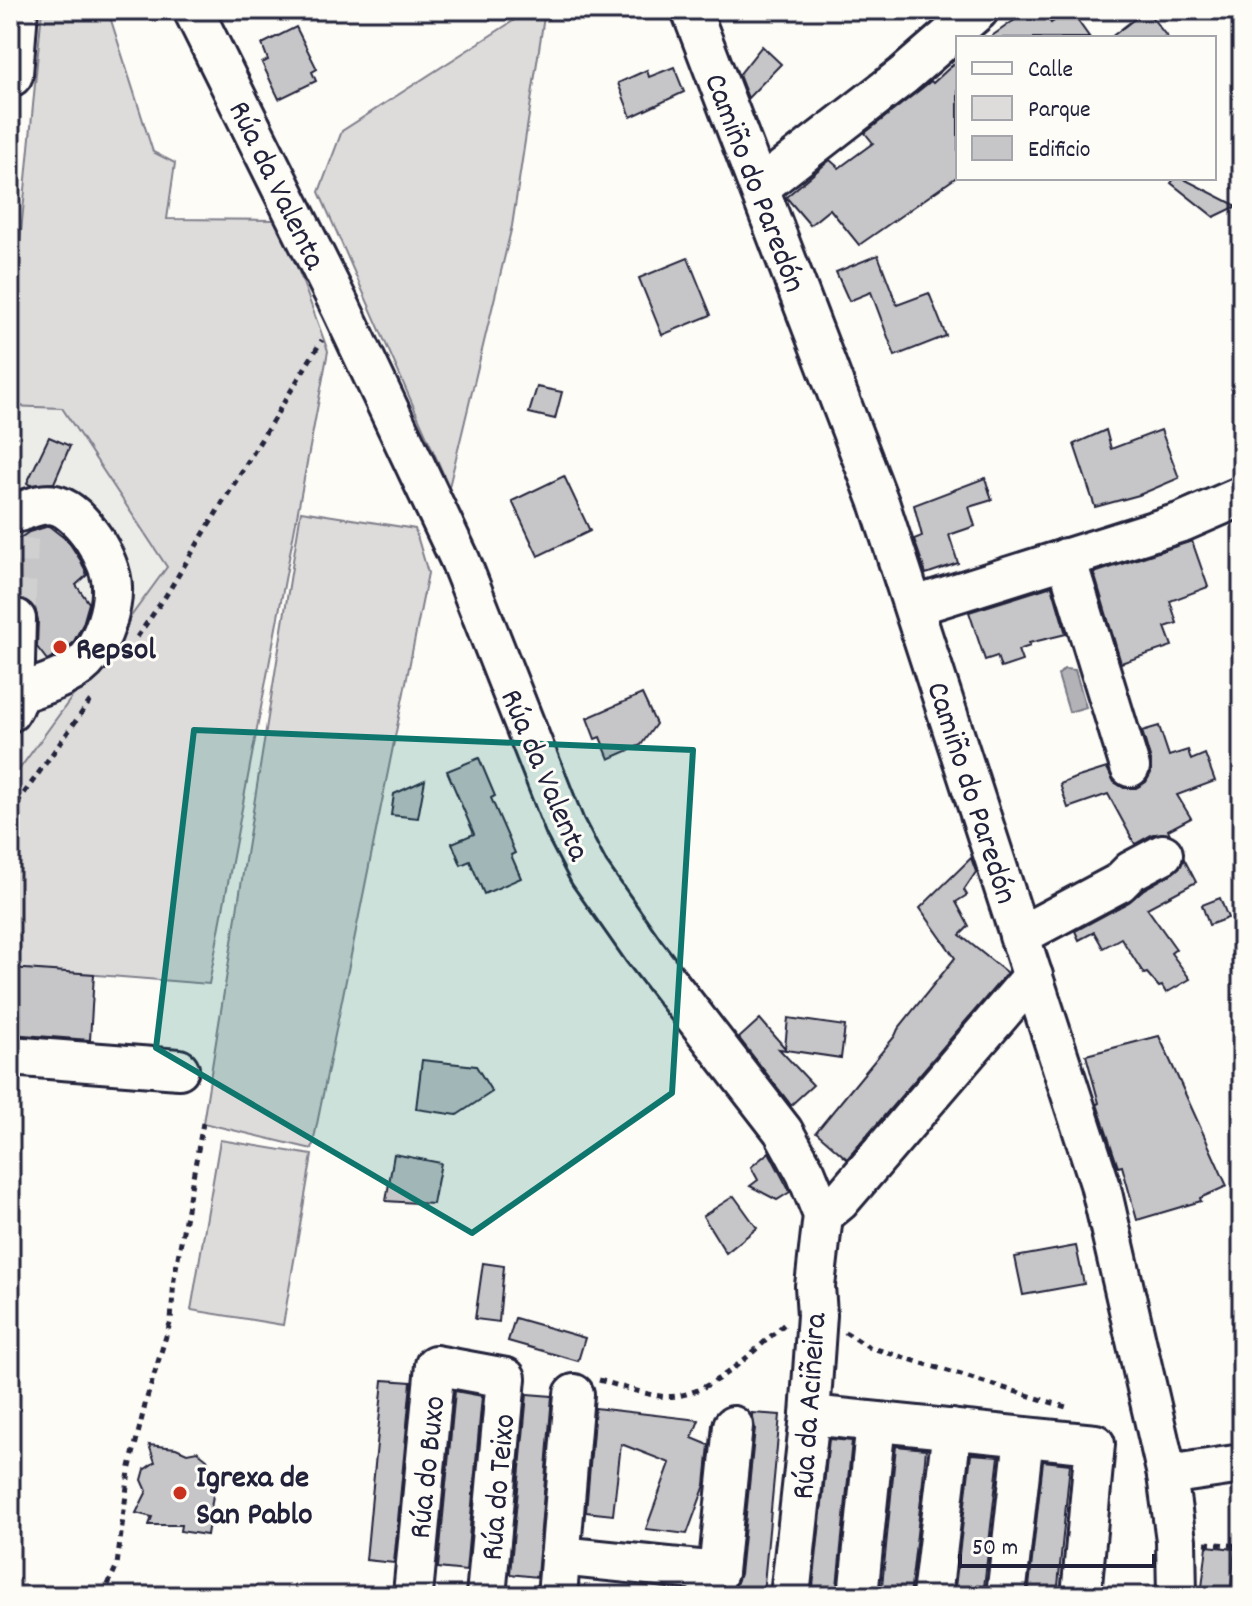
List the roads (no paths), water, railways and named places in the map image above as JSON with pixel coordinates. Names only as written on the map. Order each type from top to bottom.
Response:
[{"type":"main road","points":[[10,74],[15,10]]},
{"type":"street","name":"Rúa da Valenta","points":[[193,10],[341,308],[460,560],[565,827],[589,873],[643,950],[783,1131],[806,1173],[823,1215]]},
{"type":"street","name":"Camiño do Paredón","points":[[691,10],[880,505],[1100,1184],[1167,1475],[1176,1540],[1177,1596]]},
{"type":"street","points":[[760,187],[904,75],[979,10]]},
{"type":"street","points":[[915,606],[1182,522],[1242,496]]},
{"type":"street","points":[[12,704],[67,675],[89,658],[112,602],[113,583],[105,557],[85,527],[58,505],[41,504],[16,519]]},
{"type":"street","points":[[1066,558],[1130,767]]},
{"type":"street","points":[[12,704],[16,619]]},
{"type":"street","points":[[1019,936],[1119,883],[1131,871],[1163,854]]},
{"type":"street","points":[[823,1215],[840,1201],[1033,976]]},
{"type":"street","points":[[10,1056],[179,1069]]},
{"type":"street","name":"Rúa da Aciñeira","points":[[790,1596],[810,1415],[823,1215]]},
{"type":"street","name":"Rúa do Buxo","points":[[417,1595],[435,1365],[506,1378]]},
{"type":"street","name":"Rúa do Teixo","points":[[486,1596],[506,1378]]},
{"type":"street","points":[[557,1596],[581,1385]]},
{"type":"street","points":[[810,1415],[1095,1444],[1081,1596]]},
{"type":"street","points":[[858,1596],[876,1422]]},
{"type":"street","points":[[560,1556],[713,1584],[733,1426]]},
{"type":"street","points":[[932,1596],[952,1429]]},
{"type":"street","points":[[1006,1596],[1024,1437]]},
{"type":"street","points":[[1167,1475],[1242,1464]]},
{"type":"tunnel","points":[[16,619],[19,539]]},
{"type":"place","name":"Repsol","points":[[60,647]]},
{"type":"place","name":"Igrexa de San Pablo","points":[[180,1493]]}]
